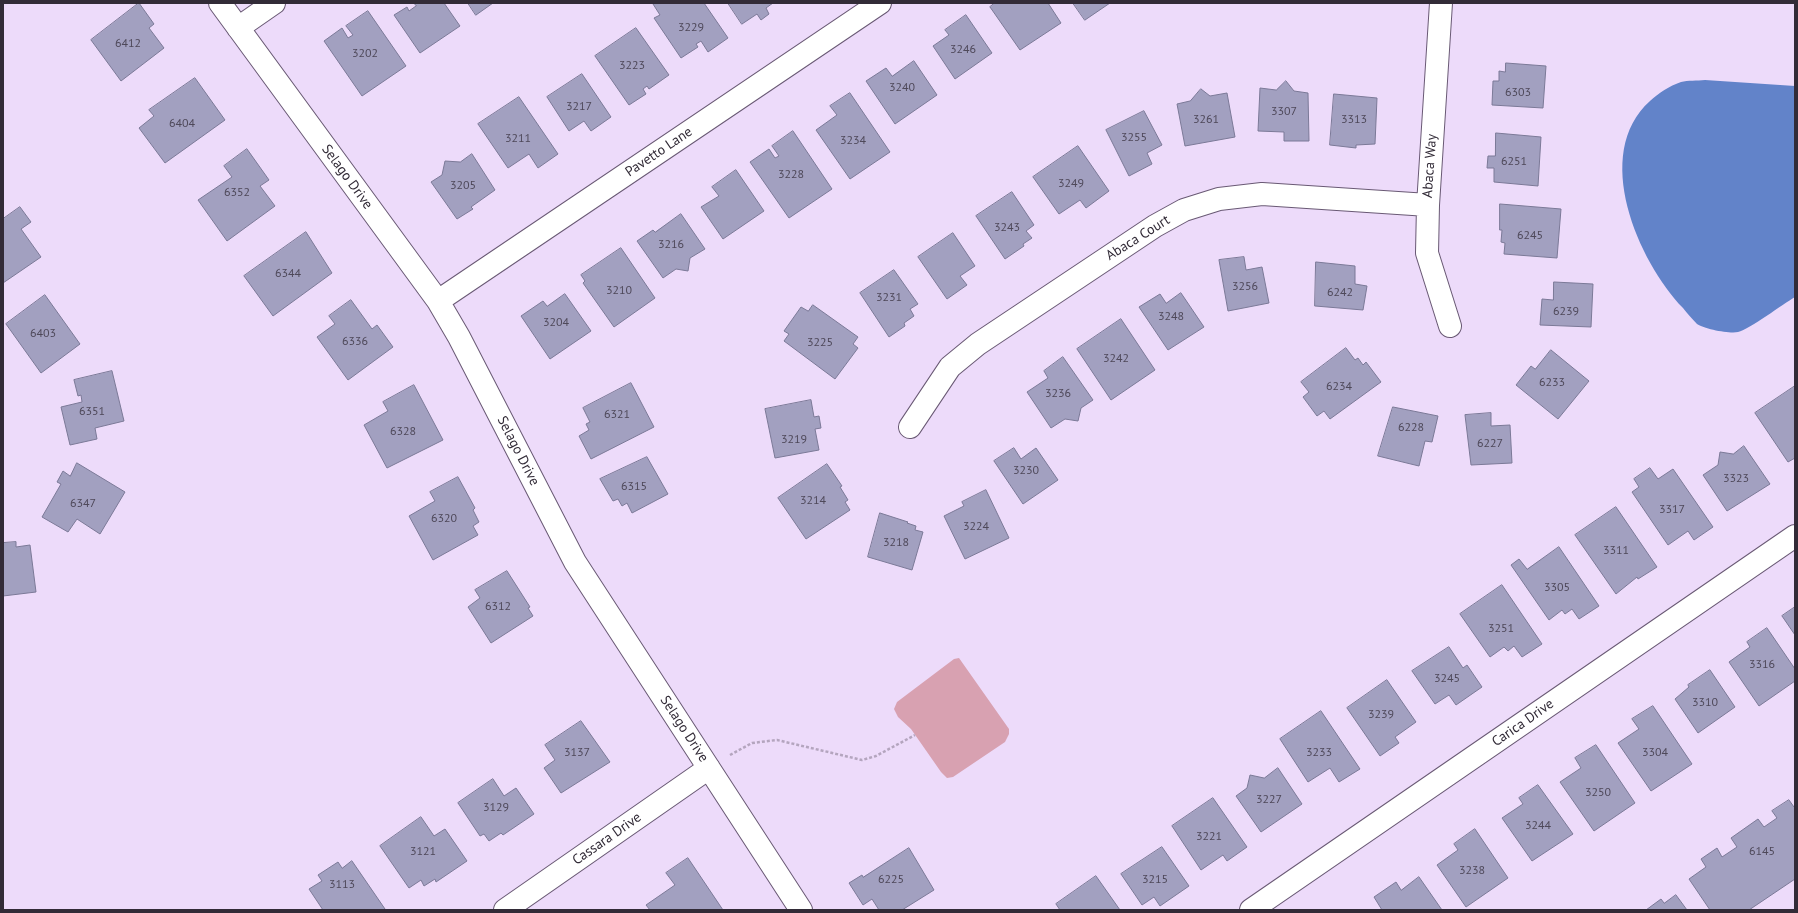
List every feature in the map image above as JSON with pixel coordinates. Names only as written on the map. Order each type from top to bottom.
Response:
[{"type":"street","name":"Selago Drive","points":[[220,3],[438,301],[459,337],[575,562],[801,910]]},
{"type":"street","points":[[238,28],[274,3]]},
{"type":"street","name":"Pavetto Lane","points":[[438,301],[880,3]]},
{"type":"street","name":"Abaca Way","points":[[1441,3],[1428,205],[1427,254],[1450,326]]},
{"type":"street","name":"Abaca Court","points":[[910,427],[950,367],[964,355],[1155,226],[1184,210],[1219,199],[1262,194],[1428,205]]},
{"type":"street","name":"Carica Drive","points":[[1251,910],[1795,536]]},
{"type":"street","name":"Cassara Drive","points":[[505,910],[709,768]]},
{"type":"path","points":[[709,768],[743,747],[760,742],[777,740],[862,760],[876,756],[915,735]]},
{"type":"shaded area","points":[[959,658],[1009,729],[1009,734],[1005,742],[953,777],[947,778],[941,772],[911,729],[898,717],[894,709],[897,702],[954,659]]},
{"type":"water","points":[[1705,80],[1795,86],[1795,297],[1738,332],[1717,331],[1700,326],[1666,288],[1637,236],[1628,207],[1623,177],[1624,149],[1633,123],[1650,101],[1664,90],[1681,82]]},
{"type":"building","points":[[139,3],[154,24],[149,28],[164,48],[121,81],[91,40]]},
{"type":"building","points":[[414,3],[444,3],[460,26],[420,53],[394,15],[407,7],[409,11],[416,6]]},
{"type":"building","points":[[468,3],[493,3],[476,15]]},
{"type":"building","points":[[704,3],[728,38],[708,52],[701,41],[696,44],[698,47],[681,58],[654,18],[660,15],[653,4]]},
{"type":"building","points":[[728,3],[773,3],[766,8],[769,14],[761,20],[757,14],[742,24]]},
{"type":"building","points":[[995,3],[1048,3],[1061,23],[1020,50],[990,7]]},
{"type":"building","points":[[1073,3],[1110,3],[1085,20]]},
{"type":"building","points":[[368,11],[406,66],[362,96],[324,41],[342,28],[348,38],[353,35],[346,26]]},
{"type":"building","points":[[966,15],[992,53],[955,79],[933,46],[949,35],[945,30]]},
{"type":"building","points":[[636,28],[669,75],[649,89],[647,86],[643,89],[646,94],[629,105],[595,56]]},
{"type":"building","points":[[914,61],[937,95],[895,124],[866,81],[886,68],[892,76]]},
{"type":"building","points":[[1506,63],[1546,66],[1543,108],[1492,105],[1493,81],[1499,81],[1499,71],[1505,72]]},
{"type":"building","points":[[582,74],[611,117],[591,131],[584,121],[569,131],[547,97]]},
{"type":"building","points":[[195,78],[225,120],[165,163],[139,128],[154,116],[149,110]]},
{"type":"building","points":[[1286,81],[1294,91],[1308,93],[1309,141],[1284,141],[1284,132],[1258,131],[1260,88],[1276,90]]},
{"type":"building","points":[[1201,89],[1210,96],[1227,93],[1235,137],[1185,146],[1177,104],[1190,101]]},
{"type":"building","points":[[850,93],[890,152],[850,179],[816,130],[837,115],[830,106]]},
{"type":"building","points":[[1334,94],[1377,98],[1375,144],[1356,145],[1356,148],[1330,145]]},
{"type":"building","points":[[519,97],[558,154],[538,168],[529,154],[508,168],[478,124]]},
{"type":"building","points":[[1144,111],[1162,145],[1147,153],[1152,164],[1129,176],[1106,130]]},
{"type":"building","points":[[793,131],[832,189],[789,218],[750,162],[769,149],[775,158],[779,156],[772,146]]},
{"type":"building","points":[[1496,133],[1541,137],[1538,186],[1494,182],[1494,168],[1487,168],[1488,156],[1495,156]]},
{"type":"building","points":[[1078,146],[1109,191],[1086,208],[1080,200],[1059,214],[1033,177]]},
{"type":"building","points":[[247,149],[269,180],[260,186],[275,206],[227,241],[198,200],[232,177],[224,166]]},
{"type":"building","points":[[472,154],[495,190],[471,207],[473,209],[457,219],[431,182],[442,175],[445,161],[460,162]]},
{"type":"building","points":[[736,170],[764,211],[723,239],[701,207],[719,196],[712,187]]},
{"type":"building","points":[[1012,192],[1034,225],[1026,231],[1032,238],[1023,244],[1024,246],[1005,259],[976,216]]},
{"type":"building","points":[[1500,204],[1561,209],[1557,258],[1504,254],[1505,243],[1501,242],[1502,230],[1500,230]]},
{"type":"building","points":[[20,207],[31,222],[21,229],[41,257],[3,283],[3,219]]},
{"type":"building","points":[[681,214],[705,249],[690,258],[688,271],[676,269],[663,278],[637,241],[653,230],[655,232]]},
{"type":"building","points":[[306,232],[332,273],[273,316],[244,276]]},
{"type":"building","points":[[953,233],[975,266],[960,276],[967,285],[947,299],[918,257]]},
{"type":"building","points":[[621,248],[655,298],[614,327],[583,283],[585,281],[581,275]]},
{"type":"building","points":[[1244,257],[1246,270],[1262,267],[1269,303],[1228,311],[1219,260]]},
{"type":"building","points":[[1316,262],[1355,266],[1355,284],[1367,286],[1363,310],[1315,306]]},
{"type":"building","points":[[894,270],[918,304],[910,309],[914,316],[904,323],[905,326],[889,337],[860,293]]},
{"type":"building","points":[[1554,282],[1593,284],[1591,327],[1540,325],[1542,299],[1553,300]]},
{"type":"building","points":[[1181,293],[1204,327],[1168,350],[1139,307],[1160,294],[1166,303]]},
{"type":"building","points":[[565,294],[591,331],[550,359],[521,316],[543,301],[547,306]]},
{"type":"building","points":[[45,295],[80,344],[41,373],[6,324]]},
{"type":"building","points":[[351,300],[372,329],[377,325],[393,347],[348,380],[317,337],[335,324],[329,316]]},
{"type":"building","points":[[813,305],[858,337],[853,344],[858,348],[835,379],[784,341],[789,334],[784,331],[801,307],[808,311]]},
{"type":"building","points":[[1121,319],[1155,370],[1111,400],[1077,349]]},
{"type":"building","points":[[1346,348],[1355,360],[1358,358],[1363,365],[1366,362],[1381,382],[1330,419],[1324,411],[1317,416],[1303,397],[1309,392],[1301,382]]},
{"type":"building","points":[[1551,350],[1589,381],[1558,419],[1516,385],[1531,366],[1535,369]]},
{"type":"building","points":[[1063,357],[1093,400],[1081,408],[1078,421],[1065,419],[1051,428],[1027,392],[1048,378],[1044,371]]},
{"type":"building","points":[[112,371],[124,421],[95,428],[97,439],[70,445],[61,407],[82,402],[81,395],[78,396],[74,380]]},
{"type":"building","points":[[631,383],[654,427],[591,459],[579,436],[589,430],[586,424],[590,422],[583,408]]},
{"type":"building","points":[[414,385],[443,440],[387,468],[364,425],[388,411],[383,402]]},
{"type":"building","points":[[1795,386],[1795,458],[1788,462],[1755,413]]},
{"type":"building","points":[[811,400],[814,417],[819,416],[821,428],[815,429],[819,450],[775,458],[765,409]]},
{"type":"building","points":[[1393,407],[1438,416],[1432,442],[1425,441],[1419,466],[1378,456]]},
{"type":"building","points":[[1491,413],[1491,426],[1510,425],[1512,463],[1471,465],[1465,415]]},
{"type":"building","points":[[1744,446],[1770,484],[1727,511],[1703,475],[1718,465],[1720,452],[1733,454]]},
{"type":"building","points":[[1014,448],[1021,459],[1036,448],[1058,480],[1023,504],[994,461]]},
{"type":"building","points":[[647,457],[668,494],[632,513],[627,503],[622,506],[618,499],[613,501],[600,479]]},
{"type":"building","points":[[77,463],[125,492],[100,534],[77,519],[68,532],[42,517],[61,484],[57,482],[63,471],[70,476]]},
{"type":"building","points":[[827,464],[842,486],[840,487],[848,500],[845,502],[850,510],[806,539],[778,498]]},
{"type":"building","points":[[1650,468],[1658,479],[1673,469],[1713,527],[1694,540],[1688,531],[1668,545],[1632,492],[1639,487],[1634,479]]},
{"type":"building","points":[[458,477],[475,508],[473,510],[479,522],[473,526],[478,535],[433,560],[409,516],[435,501],[430,492]]},
{"type":"building","points":[[986,490],[1009,538],[965,559],[944,516],[964,506],[962,502]]},
{"type":"building","points":[[1616,507],[1657,567],[1638,579],[1637,577],[1616,594],[1575,535]]},
{"type":"building","points":[[880,513],[908,522],[907,523],[916,526],[915,530],[923,532],[912,570],[868,557]]},
{"type":"building","points":[[16,542],[16,547],[30,545],[36,592],[3,596],[3,543]]},
{"type":"building","points":[[1559,547],[1599,606],[1579,619],[1572,609],[1565,614],[1562,610],[1549,620],[1511,565],[1519,559],[1527,569]]},
{"type":"building","points":[[507,571],[530,607],[528,608],[533,616],[491,643],[468,607],[480,598],[475,590]]},
{"type":"building","points":[[1502,585],[1542,644],[1522,657],[1514,646],[1508,651],[1504,647],[1490,657],[1460,614]]},
{"type":"building","points":[[1795,607],[1795,635],[1782,616]]},
{"type":"building","points":[[1767,628],[1795,669],[1795,681],[1759,706],[1729,662],[1750,647],[1747,642]]},
{"type":"building","points":[[1449,647],[1463,668],[1467,665],[1482,687],[1456,705],[1449,695],[1435,704],[1412,671]]},
{"type":"building","points":[[1710,670],[1735,707],[1698,733],[1675,699],[1689,687],[1688,685]]},
{"type":"building","points":[[1387,680],[1416,722],[1395,737],[1399,743],[1380,756],[1347,708]]},
{"type":"building","points":[[1653,706],[1692,764],[1651,791],[1618,743],[1639,729],[1632,719]]},
{"type":"building","points":[[1321,711],[1360,769],[1339,782],[1330,768],[1308,782],[1280,739]]},
{"type":"building","points":[[581,721],[610,762],[561,793],[544,768],[555,760],[545,745]]},
{"type":"building","points":[[1596,745],[1635,803],[1594,831],[1560,782],[1581,768],[1575,758]]},
{"type":"building","points":[[1278,768],[1302,804],[1261,832],[1236,796],[1247,788],[1250,775],[1264,778]]},
{"type":"building","points":[[493,779],[504,796],[516,788],[534,814],[503,835],[501,833],[489,841],[484,834],[480,836],[458,803]]},
{"type":"building","points":[[1538,785],[1573,834],[1532,861],[1502,818],[1523,804],[1519,798]]},
{"type":"building","points":[[1213,798],[1247,847],[1227,861],[1223,855],[1201,870],[1172,826]]},
{"type":"building","points":[[1789,800],[1794,807],[1795,806],[1795,879],[1749,910],[1710,910],[1689,879],[1706,867],[1701,859],[1717,848],[1722,857],[1737,847],[1731,838],[1758,819],[1764,827],[1777,818],[1772,811]]},
{"type":"building","points":[[421,817],[434,836],[445,829],[467,861],[436,882],[435,879],[424,886],[421,880],[409,888],[380,846]]},
{"type":"building","points":[[1475,829],[1508,878],[1466,907],[1437,865],[1458,850],[1454,844]]},
{"type":"building","points":[[1162,847],[1189,886],[1160,906],[1154,897],[1142,905],[1121,874]]},
{"type":"building","points":[[909,848],[934,890],[902,910],[879,910],[872,899],[863,905],[849,883],[862,875],[863,877]]},
{"type":"building","points":[[688,858],[723,910],[650,910],[646,905],[675,885],[666,873]]},
{"type":"building","points":[[352,861],[385,909],[323,910],[309,889],[322,881],[318,875],[338,862],[342,868]]},
{"type":"building","points":[[1096,876],[1120,910],[1060,910],[1056,904]]},
{"type":"building","points":[[1419,877],[1442,910],[1382,910],[1374,897],[1396,882],[1401,890]]},
{"type":"building","points":[[1676,895],[1687,910],[1646,910],[1661,899],[1664,903]]}]
